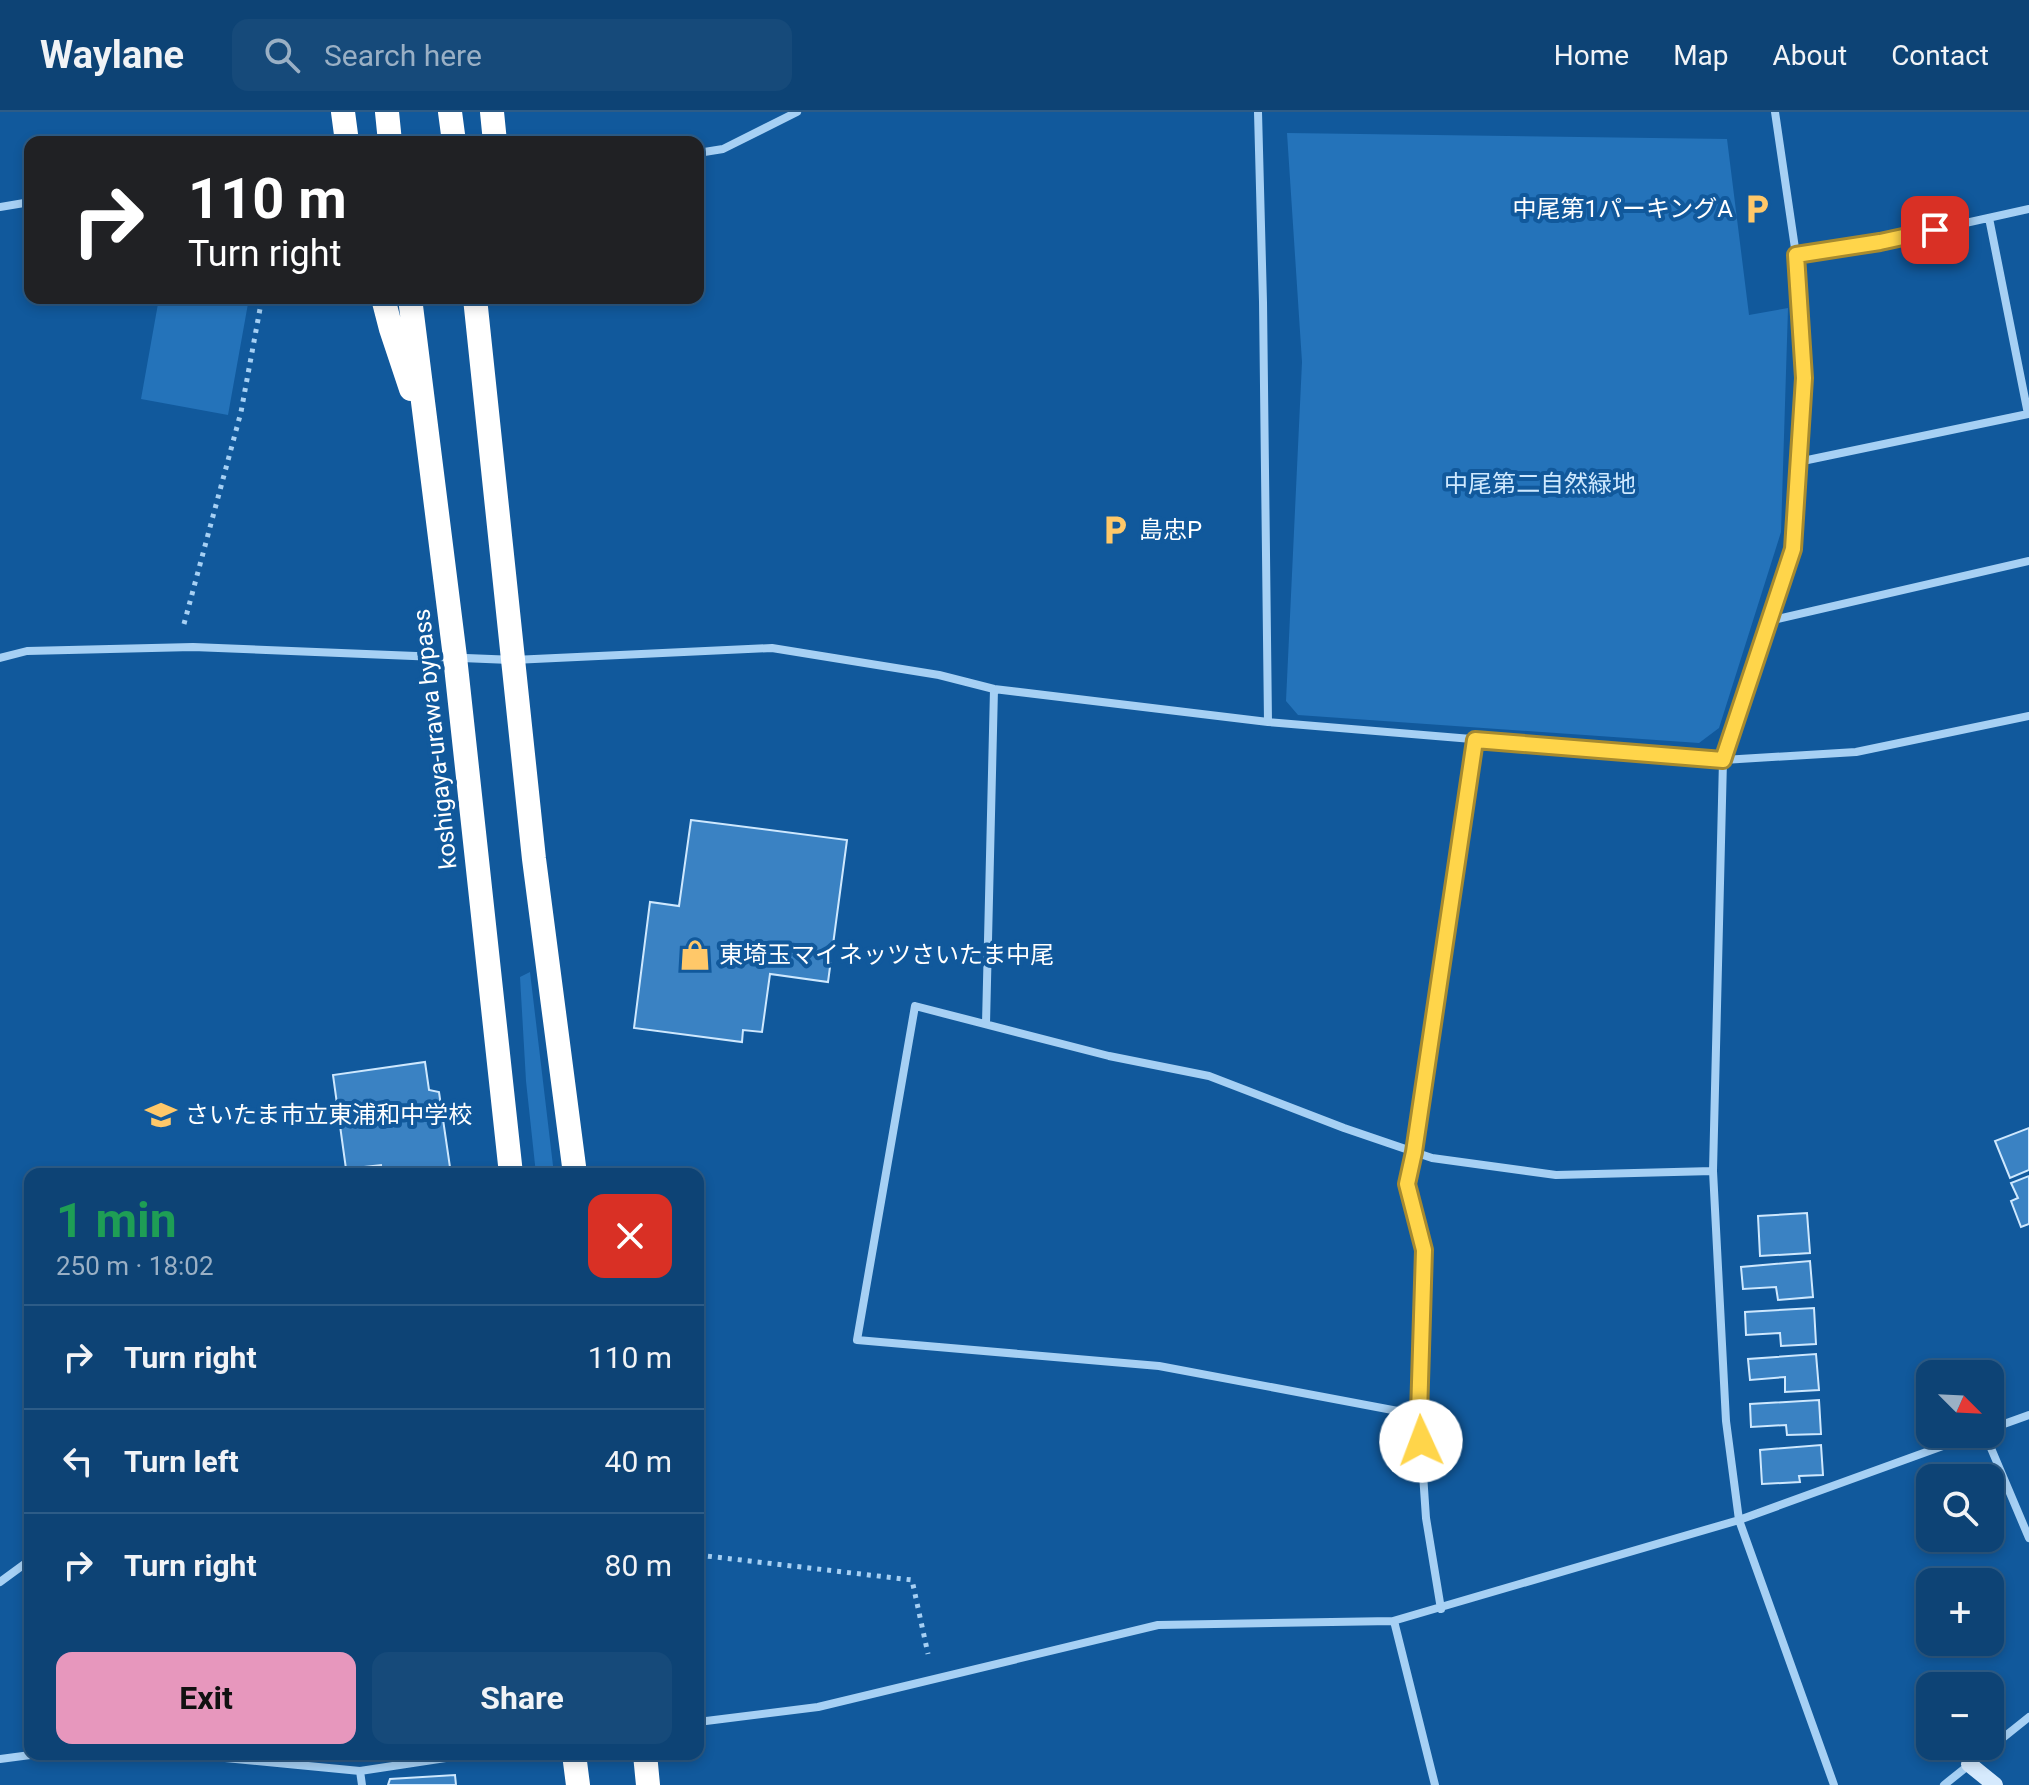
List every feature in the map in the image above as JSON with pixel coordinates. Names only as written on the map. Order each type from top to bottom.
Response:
[{"type":"highway","points":[[343,112],[346,136]]},
{"type":"highway","points":[[387,112],[389,136]]},
{"type":"highway","points":[[492,112],[494,136]]},
{"type":"highway","points":[[385,304],[429,440]]},
{"type":"highway","name":"koshigaya-urawa bypass","points":[[411,304],[455,657],[510,1168]]},
{"type":"highway","points":[[476,304],[534,859],[574,1168]]},
{"type":"highway","points":[[575,1760],[578,1785]]},
{"type":"highway","points":[[646,1760],[648,1785]]},
{"type":"street","points":[[704,152],[723,149],[797,112]]},
{"type":"street","points":[[1258,112],[1268,722]]},
{"type":"street","points":[[1775,112],[1796,255],[1804,378],[1793,549],[1723,760],[1713,1171],[1726,1421],[1739,1520],[1834,1785]]},
{"type":"street","points":[[0,207],[24,203]]},
{"type":"street","points":[[1796,255],[1880,242],[2029,209]]},
{"type":"street","points":[[1798,462],[2028,414],[1989,218]]},
{"type":"street","points":[[1769,621],[2029,561]]},
{"type":"street","points":[[0,658],[27,651],[177,648],[513,660],[772,648],[939,675],[994,689],[1268,722],[1723,760],[1856,752],[2029,716]]},
{"type":"street","points":[[986,1024],[994,689]]},
{"type":"street","points":[[1441,1609],[1426,1518],[1419,1415],[1424,1250],[1407,1184],[1475,740]]},
{"type":"street","points":[[1419,1415],[1159,1366],[857,1340],[915,1006],[1109,1056],[1209,1076],[1432,1158],[1556,1175],[1713,1171]]},
{"type":"street","points":[[2004,1424],[2029,1415]]},
{"type":"street","points":[[704,1721],[818,1707],[1158,1625],[1394,1621],[1739,1520],[1937,1448]]},
{"type":"street","points":[[1991,1448],[2029,1538]]},
{"type":"street","points":[[0,1582],[24,1564]]},
{"type":"street","points":[[1394,1621],[1435,1785]]},
{"type":"street","points":[[1944,1785],[2029,1717]]},
{"type":"street","points":[[0,1759],[24,1756]]},
{"type":"street","points":[[253,1760],[360,1771],[432,1760]]},
{"type":"street","points":[[1969,1764],[1995,1785]]},
{"type":"street","points":[[360,1771],[362,1785]]},
{"type":"path","points":[[177,648],[241,412],[261,304]]},
{"type":"path","points":[[704,1556],[912,1580],[934,1680]]},
{"type":"green space","name":"中尾第二自然緑地","points":[[1287,133],[1727,139],[1749,315],[1788,308],[1781,532],[1719,728],[1699,743],[1298,715],[1286,701],[1302,362]]},
{"type":"green space","points":[[158,304],[248,304],[228,415],[141,399]]},
{"type":"green space","points":[[530,972],[553,1168],[535,1168],[520,977]]},
{"type":"building","points":[[691,820],[847,840],[828,982],[770,974],[762,1032],[743,1030],[742,1042],[634,1028],[650,902],[679,906]]},
{"type":"building","points":[[425,1062],[429,1090],[439,1092],[450,1168],[381,1168],[381,1165],[346,1168],[333,1075]]},
{"type":"building","points":[[2029,1128],[2029,1170],[2010,1178],[1995,1141]]},
{"type":"building","points":[[2029,1176],[2029,1224],[2021,1227],[2011,1201],[2018,1198],[2011,1183]]},
{"type":"building","points":[[1807,1213],[1810,1253],[1760,1256],[1758,1216]]},
{"type":"building","points":[[1810,1261],[1813,1297],[1778,1300],[1776,1287],[1743,1289],[1741,1267]]},
{"type":"building","points":[[1814,1308],[1816,1344],[1781,1346],[1780,1333],[1746,1335],[1745,1312]]},
{"type":"building","points":[[1816,1354],[1819,1390],[1785,1392],[1785,1377],[1750,1380],[1748,1359]]},
{"type":"building","points":[[1819,1400],[1821,1434],[1787,1435],[1786,1425],[1751,1427],[1750,1404]]},
{"type":"building","points":[[1821,1445],[1823,1475],[1799,1476],[1800,1482],[1762,1484],[1760,1450]]},
{"type":"building","points":[[455,1775],[456,1785],[388,1785],[390,1779]]},
{"type":"place","name":"中尾第1パーキングA","points":[[1757,209]]},
{"type":"place","name":"島忠P","points":[[1115,530]]},
{"type":"place","name":"東埼玉マイネッツさいたま中尾","points":[[695,955]]},
{"type":"place","name":"さいたま市立東浦和中学校","points":[[161,1115]]},
{"type":"route","points":[[1421,1441],[1419,1415],[1424,1250],[1407,1184],[1475,740],[1723,760],[1793,549],[1804,378],[1796,255],[1935,230]]}]
